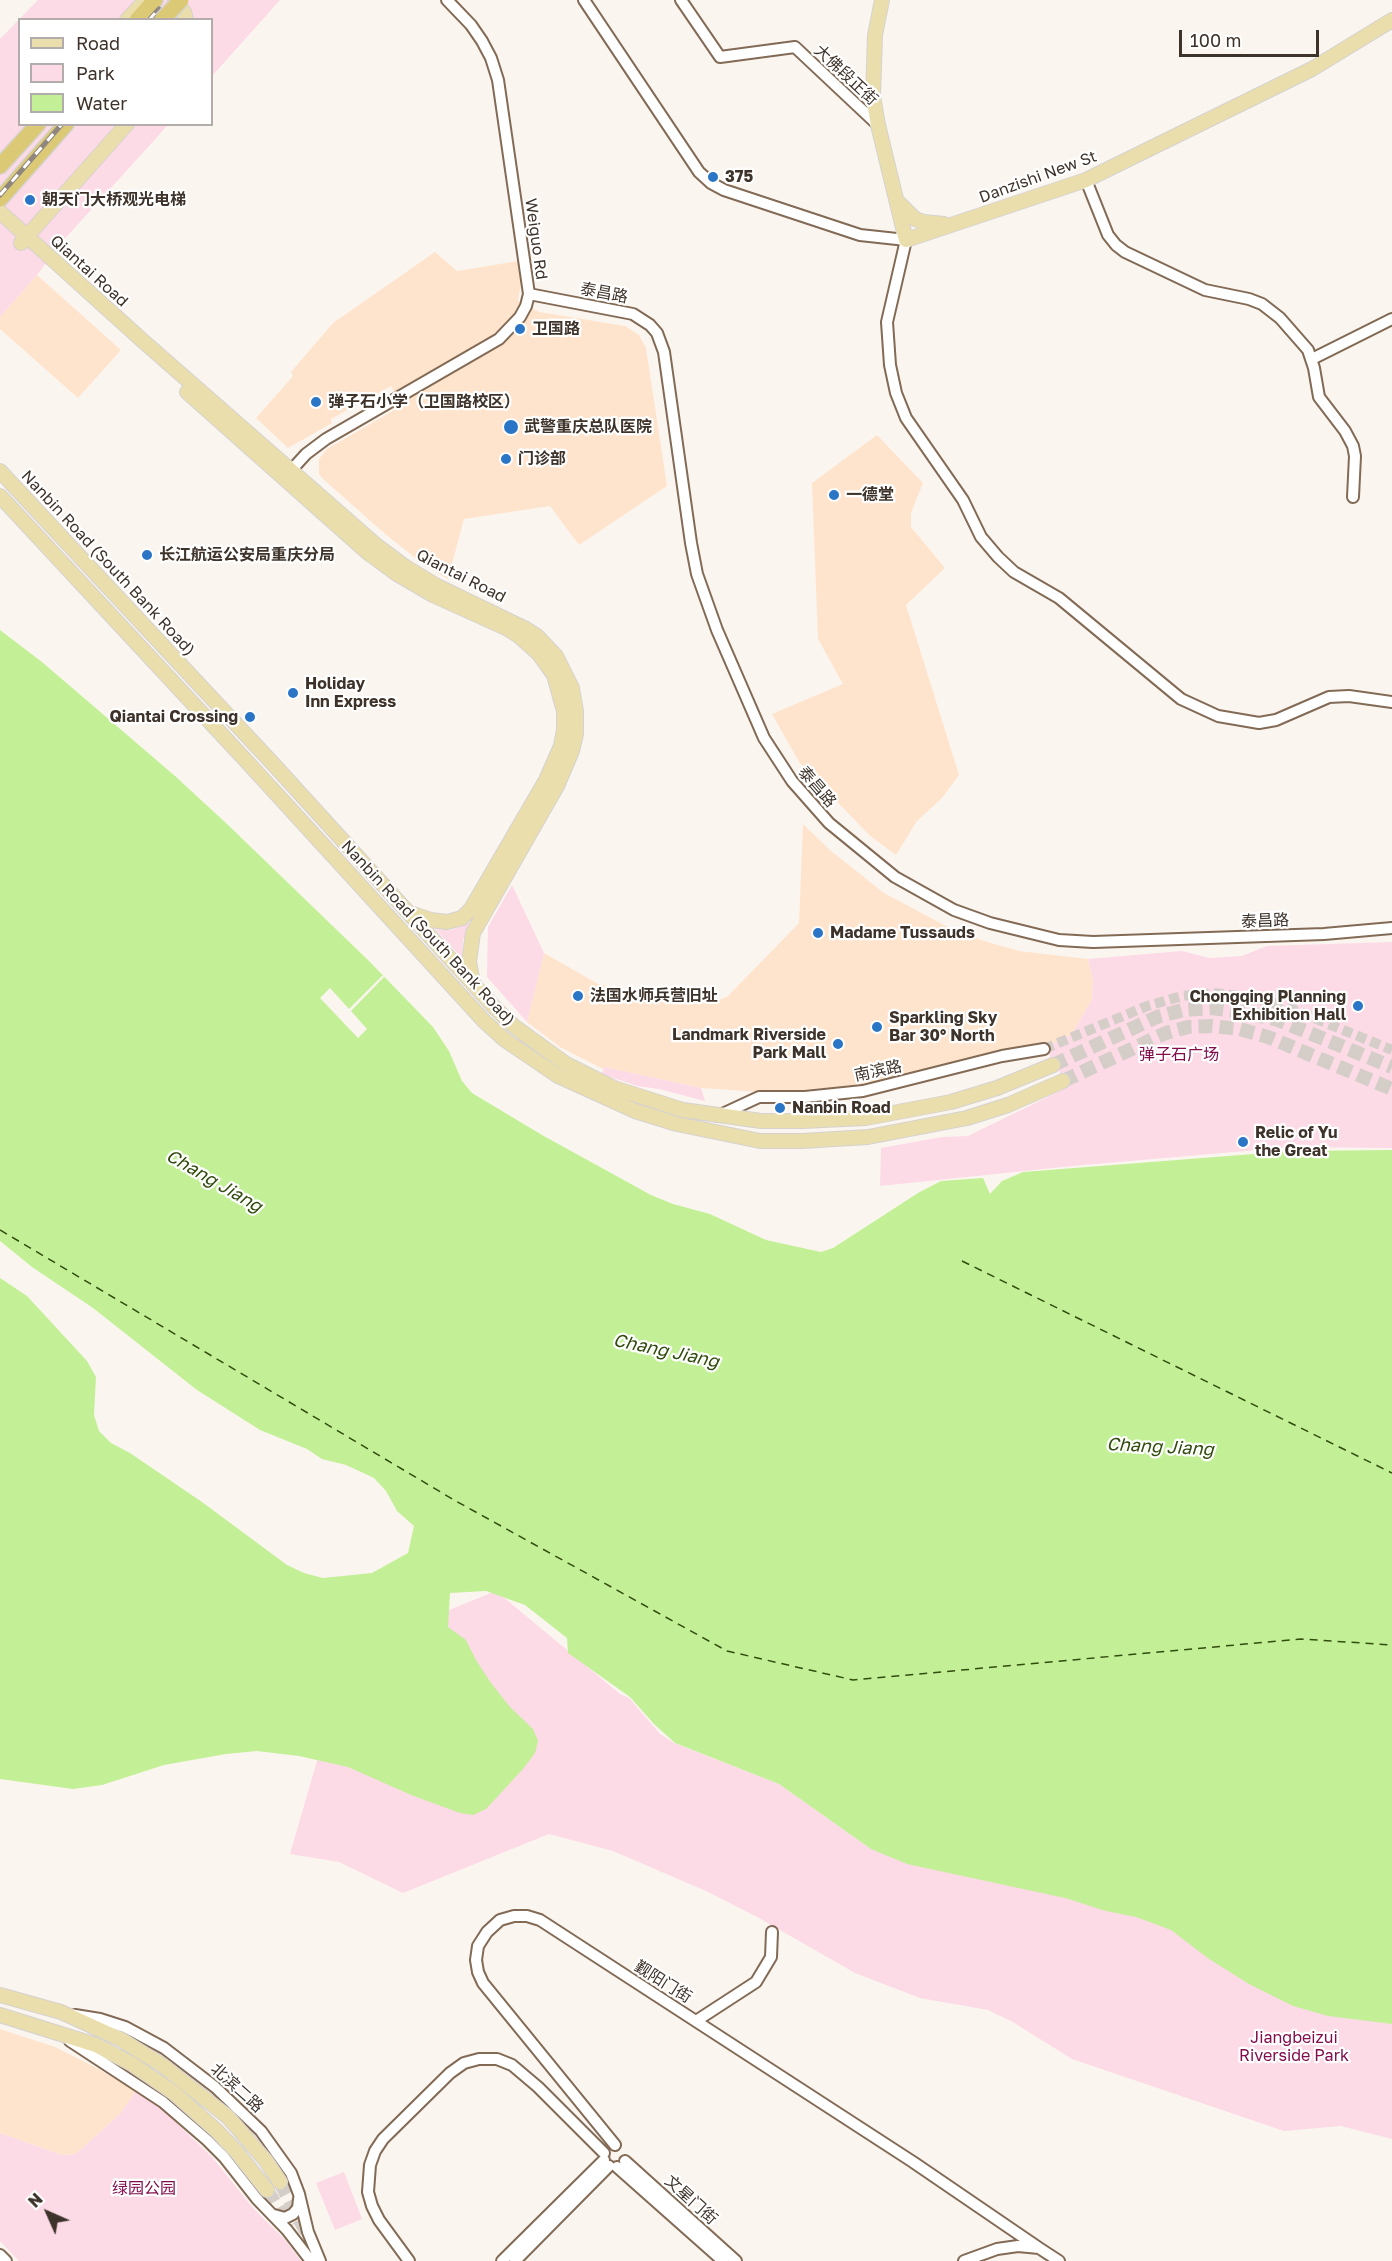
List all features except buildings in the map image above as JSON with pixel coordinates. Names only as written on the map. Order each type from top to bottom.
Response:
[{"type":"highway","points":[[138,18],[155,0]]},
{"type":"highway","points":[[164,18],[181,0]]},
{"type":"highway","points":[[0,166],[36,126]]},
{"type":"highway","points":[[0,200],[64,126]]},
{"type":"main road","points":[[129,18],[146,0]]},
{"type":"main road","points":[[175,0],[186,18]]},
{"type":"main road","points":[[882,0],[875,35],[873,96],[906,240]]},
{"type":"main road","name":"Danzishi New St","points":[[906,240],[1086,180],[1312,69],[1392,20]]},
{"type":"main road","points":[[0,158],[28,126]]},
{"type":"main road","points":[[23,240],[0,210],[71,126]]},
{"type":"main road","name":"Qiantai Road","points":[[125,126],[23,240],[287,475],[367,552],[397,574],[433,595],[519,636],[548,664],[560,691],[564,711],[564,730],[554,765],[471,909],[462,918],[447,922],[431,920],[410,913]]},
{"type":"main road","points":[[896,199],[915,219],[933,224],[953,224]]},
{"type":"main road","points":[[0,225],[23,240]]},
{"type":"main road","name":"Nanbin Road (South Bank Road)","points":[[0,471],[244,732],[474,985],[516,1027],[566,1064],[589,1077],[684,1110],[771,1121],[866,1118],[951,1102],[997,1088],[1053,1065]]},
{"type":"main road","name":"Qiantai Road","points":[[287,475],[404,566],[437,586],[512,620],[537,636],[556,656],[572,688],[576,711],[576,734],[572,751],[557,786],[473,933],[469,962],[474,985]]},
{"type":"main road","name":"Nanbin Road (South Bank Road)","points":[[0,496],[173,681],[466,1003],[498,1034],[558,1076],[635,1111],[677,1124],[760,1140],[844,1139],[914,1130],[967,1118],[1008,1105],[1063,1082]]},
{"type":"main road","points":[[173,681],[194,695],[242,746],[248,742],[244,732]]},
{"type":"main road","points":[[271,788],[268,777],[276,767]]},
{"type":"main road","points":[[0,1995],[61,2012],[120,2039],[184,2080],[228,2117],[260,2154],[280,2182]]},
{"type":"main road","points":[[0,2015],[54,2031],[114,2054],[174,2093],[229,2144],[267,2190]]},
{"type":"street","name":"Weiguo Rd","points":[[287,475],[306,454],[326,439],[499,339],[520,318],[526,306],[529,294],[498,80],[491,58],[482,41],[471,25],[447,0]]},
{"type":"street","points":[[584,0],[699,172],[711,183],[724,190],[860,235],[906,240],[887,322],[890,365],[896,393],[906,418],[963,500],[981,537],[1014,572],[1059,598],[1180,699],[1218,716],[1240,721],[1276,720],[1329,697],[1349,696],[1392,702]]},
{"type":"street","name":"大佛段正街","points":[[681,0],[720,57],[795,47],[878,125]]},
{"type":"street","points":[[1086,180],[1108,235],[1125,252],[1205,290],[1262,304],[1280,318],[1308,351],[1312,359],[1319,397],[1346,431],[1353,446],[1355,456],[1353,497]]},
{"type":"street","name":"泰昌路","points":[[529,294],[633,314],[651,325],[657,333],[664,352],[691,543],[698,574],[717,630],[764,738],[792,781],[829,823],[889,873],[924,895],[954,909],[990,923],[1059,940],[1093,942],[1324,934],[1392,928]]},
{"type":"street","points":[[1312,359],[1392,319]]},
{"type":"street","name":"南滨路","points":[[718,1116],[759,1097],[805,1097],[863,1091],[1002,1056],[1044,1049]]},
{"type":"street","name":"觐阳门街","points":[[612,2162],[624,2150],[615,2145],[483,1983],[476,1960],[478,1946],[487,1932],[500,1920],[514,1916],[528,1916],[540,1920],[913,2162],[1059,2261]]},
{"type":"street","points":[[696,2021],[756,1982],[771,1957],[772,1932]]},
{"type":"street","name":"北滨二路","points":[[61,2012],[100,2019],[125,2027],[164,2048],[230,2101],[261,2131],[291,2173],[299,2194],[308,2232],[320,2261]]},
{"type":"street","points":[[54,2031],[112,2067],[180,2115],[224,2157],[271,2214],[297,2241],[310,2261]]},
{"type":"street","points":[[409,2261],[379,2220],[368,2192],[370,2165],[375,2151],[384,2139],[450,2073],[464,2063],[479,2058],[497,2059],[512,2065],[538,2087],[612,2162]]},
{"type":"street","points":[[538,2087],[572,2110],[577,2107],[576,2097]]},
{"type":"street","points":[[612,2162],[608,2147],[615,2145]]},
{"type":"street","points":[[502,2261],[612,2162]]},
{"type":"street","points":[[515,2261],[612,2162]]},
{"type":"street","name":"文星门街","points":[[612,2162],[723,2261]]},
{"type":"street","name":"文星门街","points":[[612,2162],[736,2261]]},
{"type":"street","points":[[271,2214],[285,2218],[293,2214],[298,2208],[299,2194]]},
{"type":"street","points":[[964,2261],[997,2249],[1018,2246],[1039,2247]]},
{"type":"street","points":[[0,2255],[6,2261]]},
{"type":"shaded area","name":"武警重庆总队医院","points":[[435,252],[457,271],[518,261],[521,282],[518,301],[539,312],[625,326],[639,335],[646,348],[667,486],[579,545],[550,506],[464,519],[448,579],[424,565],[384,533],[319,474],[319,459],[327,449],[401,406],[391,386],[331,419],[332,423],[288,448],[256,418],[293,376],[291,372],[333,323]]},
{"type":"shaded area","points":[[37,275],[121,350],[78,398],[0,329],[0,317]]},
{"type":"shaded area","points":[[877,435],[923,483],[911,513],[911,527],[945,568],[906,605],[959,775],[942,798],[917,821],[896,855],[869,835],[799,762],[772,714],[843,684],[818,639],[812,483]]},
{"type":"shaded area","points":[[803,824],[830,850],[884,893],[946,926],[984,941],[1019,951],[1088,959],[1093,980],[1092,1000],[1071,1035],[1045,1047],[861,1085],[801,1093],[701,1088],[604,1067],[603,1069],[560,1047],[527,1022],[544,953],[598,984],[693,1003],[710,1003],[727,997],[799,923]]},
{"type":"shaded area","points":[[0,2029],[55,2047],[136,2091],[121,2113],[76,2154],[62,2155],[0,2133]]},
{"type":"green space","points":[[38,0],[280,0],[213,75],[213,18],[20,18]]},
{"type":"green space","points":[[18,21],[18,126],[167,126],[60,244],[37,275],[0,317],[0,39]]},
{"type":"green space","points":[[512,885],[544,953],[527,1022],[487,977],[488,927]]},
{"type":"green space","points":[[470,923],[463,940],[462,958],[435,929],[451,930]]},
{"type":"green space","name":"弹子石广场","points":[[1392,942],[1392,1148],[1292,1147],[1072,1166],[880,1186],[881,1148],[942,1137],[968,1136],[1068,1087],[1045,1047],[1071,1035],[1092,1000],[1093,980],[1088,959],[1182,951],[1209,958],[1242,956],[1267,946]]},
{"type":"green space","points":[[604,1067],[701,1088],[705,1101],[659,1089],[637,1086],[602,1074]]},
{"type":"green space","name":"Jiangbeizui Riverside Park","points":[[496,1591],[620,1694],[629,1698],[660,1734],[674,1743],[779,1784],[871,1849],[905,1847],[1024,1872],[1392,2002],[1392,2139],[1341,2126],[1284,2131],[1072,2059],[1011,2021],[988,2010],[920,1998],[855,1973],[759,1918],[706,1891],[613,1851],[549,1834],[403,1893],[339,1862],[290,1854],[321,1747],[434,1616]]},
{"type":"green space","name":"绿园公园","points":[[136,2091],[164,2111],[212,2157],[253,2208],[286,2241],[301,2261],[19,2261],[0,2241],[0,2133],[62,2155],[76,2154],[121,2113]]},
{"type":"green space","points":[[344,2172],[362,2219],[335,2230],[316,2183]]},
{"type":"water","name":"Chang Jiang","points":[[0,630],[42,662],[175,776],[369,961],[433,1027],[449,1051],[462,1081],[472,1093],[542,1135],[651,1195],[673,1204],[710,1214],[766,1240],[821,1252],[833,1248],[918,1193],[941,1181],[983,1178],[990,1194],[1002,1181],[1023,1172],[1292,1151],[1392,1150],[1392,2024],[1328,2016],[1293,2006],[1249,1984],[1209,1959],[1171,1930],[1136,1917],[1106,1911],[1065,1898],[907,1864],[871,1849],[779,1784],[675,1743],[630,1697],[568,1653],[567,1638],[525,1605],[486,1591],[450,1593],[448,1627],[466,1640],[491,1683],[510,1707],[533,1729],[538,1741],[535,1753],[523,1769],[486,1809],[473,1815],[460,1813],[411,1795],[348,1767],[299,1756],[257,1751],[164,1765],[102,1785],[73,1789],[0,1779],[0,1278],[27,1296],[87,1361],[96,1377],[94,1415],[99,1431],[111,1443],[130,1453],[202,1502],[287,1565],[323,1578],[372,1573],[408,1553],[414,1526],[397,1511],[386,1491],[374,1478],[346,1465],[322,1459],[307,1449],[260,1430],[197,1390],[93,1308],[32,1267],[0,1241]]},
{"type":"pier","points":[[383,975],[384,977],[351,1011],[367,1029],[358,1038],[320,998],[330,988],[349,1009]]},
{"type":"ferry route","points":[[0,1230],[454,1500],[727,1651],[853,1680],[1301,1639],[1392,1645]]},
{"type":"ferry route","points":[[962,1261],[1392,1473]]},
{"type":"tunnel","points":[[1044,1049],[1147,1006],[1182,996],[1213,993],[1250,997],[1285,1006],[1392,1050]]},
{"type":"tunnel","points":[[1053,1065],[1157,1017],[1183,1010],[1212,1008],[1278,1020],[1392,1067]]},
{"type":"tunnel","points":[[1063,1081],[1166,1033],[1188,1027],[1212,1026],[1239,1029],[1268,1037],[1392,1089]]},
{"type":"tunnel","points":[[280,2182],[308,2235]]},
{"type":"tunnel","points":[[267,2190],[289,2227]]},
{"type":"railway","points":[[151,18],[159,9]]},
{"type":"railway","points":[[0,195],[60,126]]},
{"type":"place","name":"375","points":[[713,177]]},
{"type":"place","name":"朝天门大桥观光电梯","points":[[30,200]]},
{"type":"place","name":"卫国路","points":[[520,329]]},
{"type":"place","name":"弹子石小学（卫国路校区）","points":[[316,402]]},
{"type":"place","name":"武警重庆总队医院","points":[[511,427]]},
{"type":"place","name":"门诊部","points":[[506,459]]},
{"type":"place","name":"一德堂","points":[[834,495]]},
{"type":"place","name":"长江航运公安局重庆分局","points":[[147,555]]},
{"type":"place","name":"Holiday Inn Express","points":[[293,693]]},
{"type":"place","name":"Qiantai Crossing","points":[[250,717]]},
{"type":"place","name":"Madame Tussauds","points":[[818,933]]},
{"type":"place","name":"法国水师兵营旧址","points":[[578,996]]},
{"type":"place","name":"Chongqing Planning Exhibition Hall","points":[[1358,1006]]},
{"type":"place","name":"Sparkling Sky Bar 30° North","points":[[877,1027]]},
{"type":"place","name":"Landmark Riverside Park Mall","points":[[838,1044]]},
{"type":"place","name":"Nanbin Road","points":[[780,1108]]},
{"type":"place","name":"Relic of Yu the Great","points":[[1243,1142]]}]
